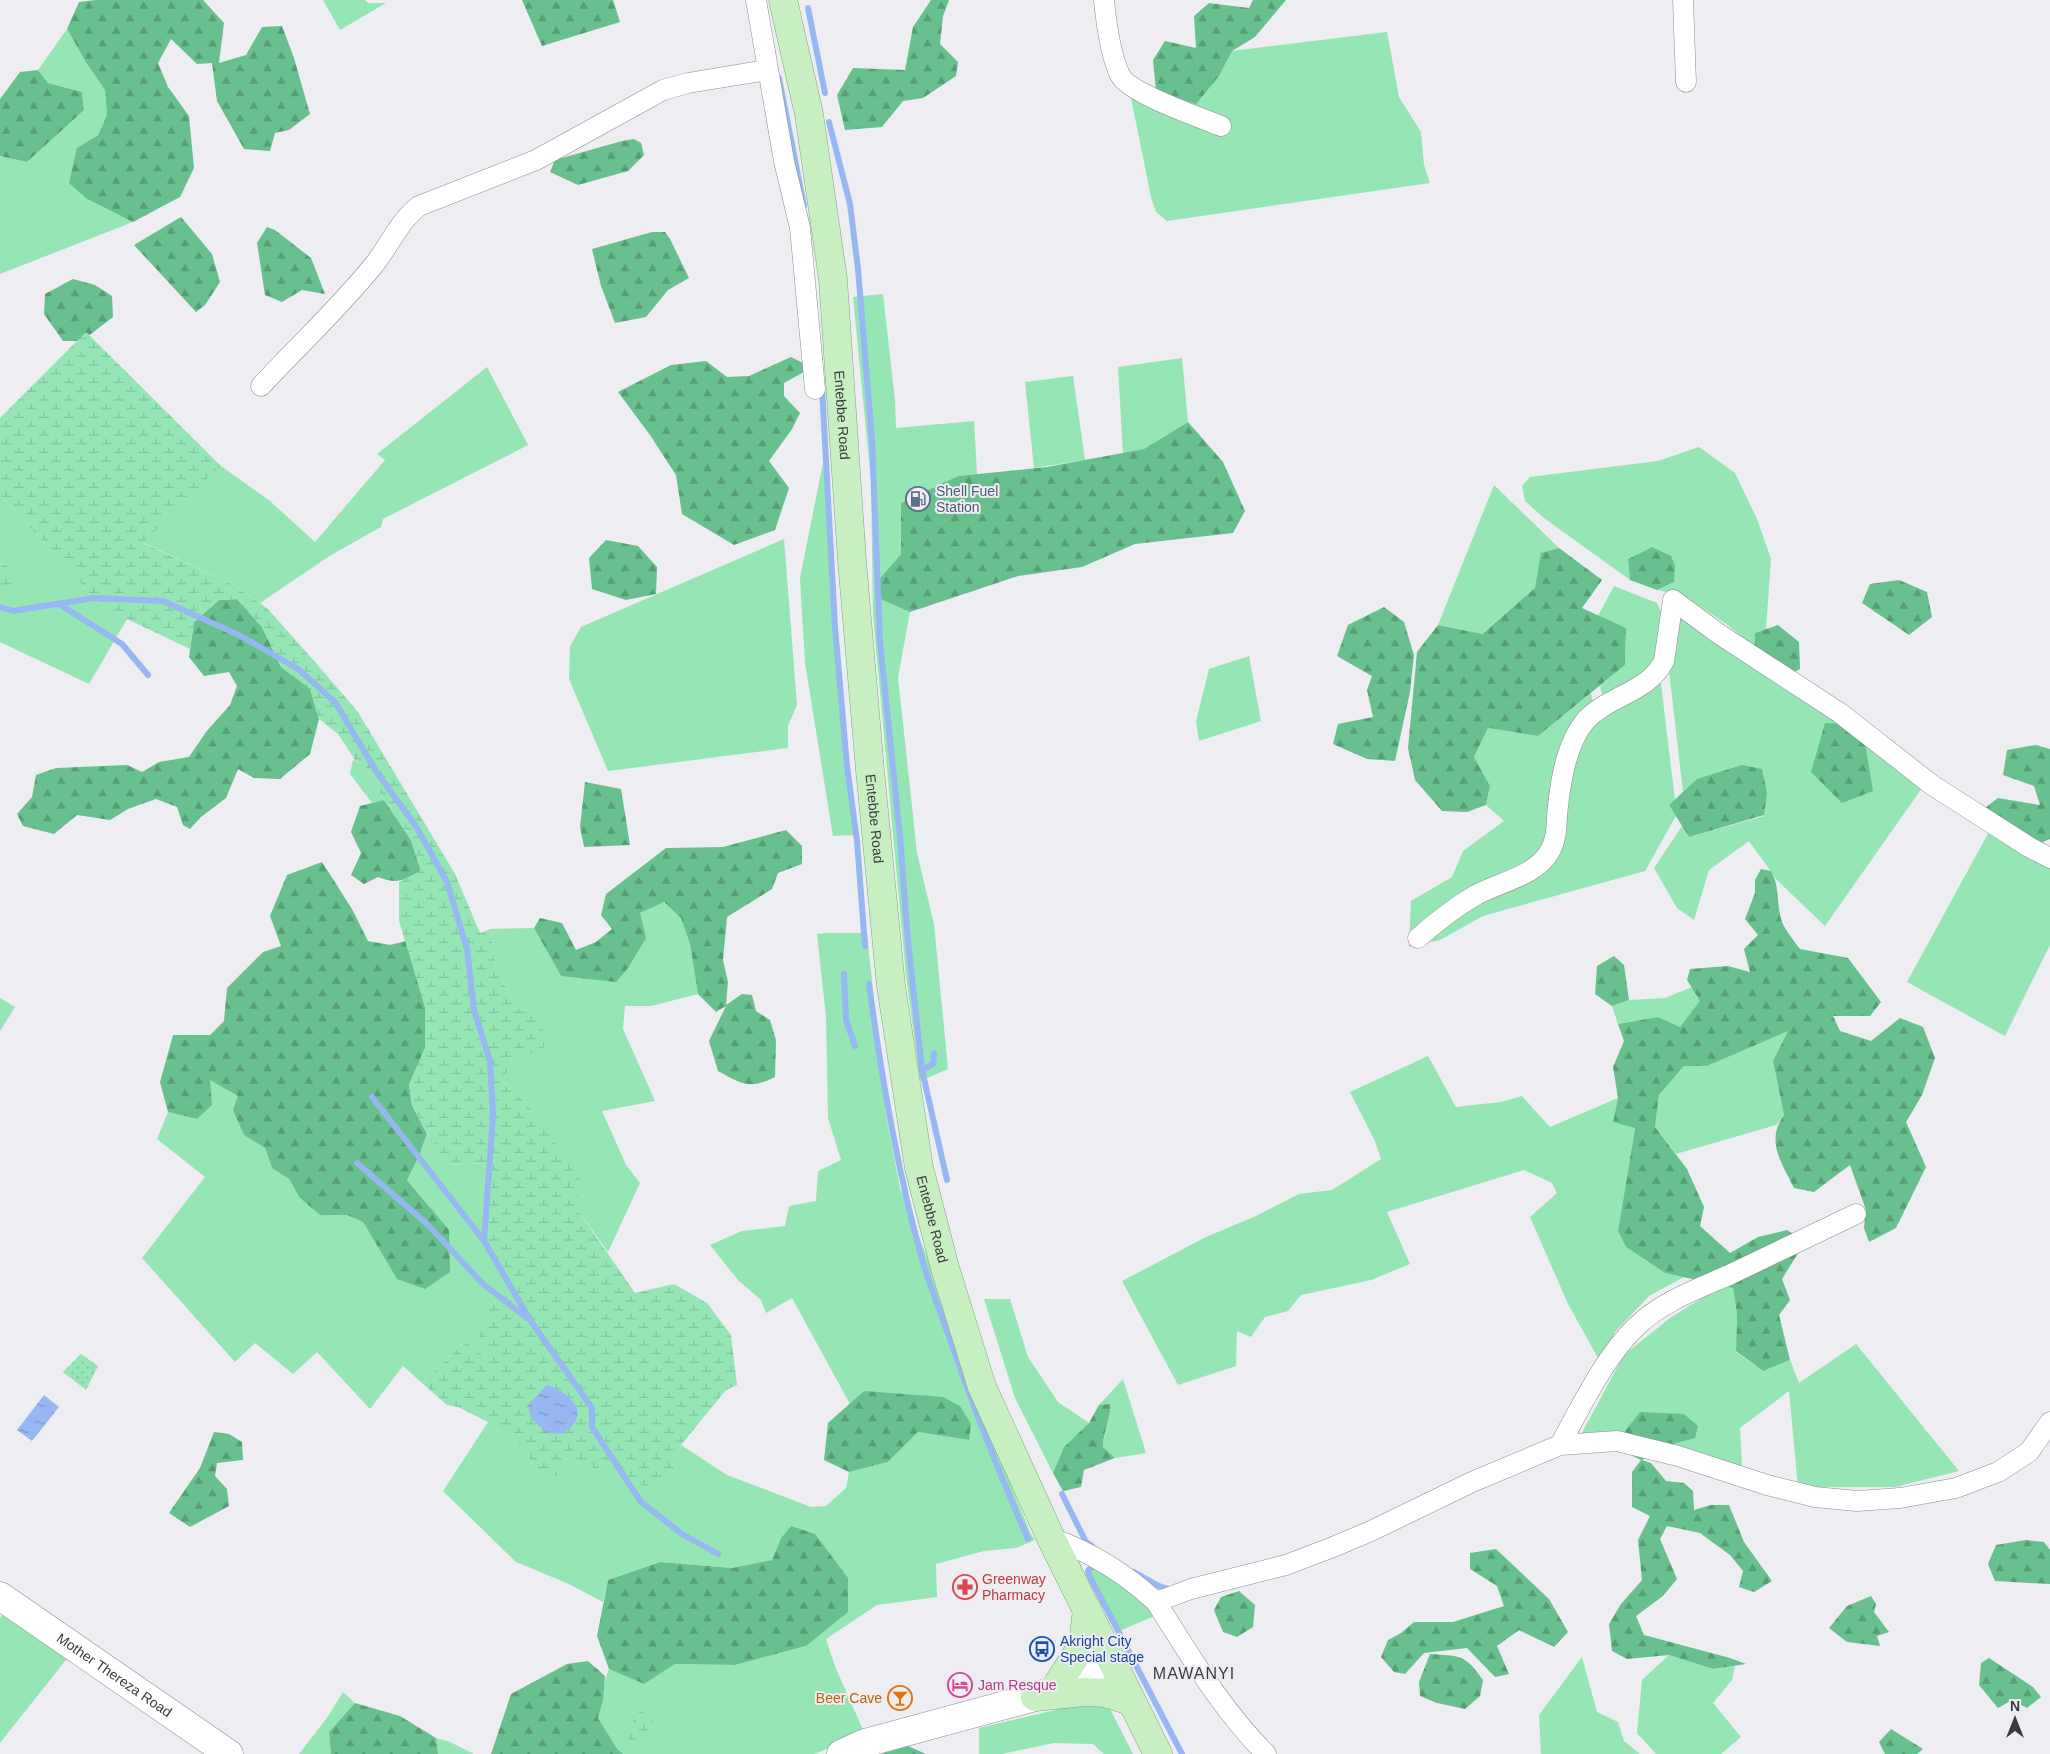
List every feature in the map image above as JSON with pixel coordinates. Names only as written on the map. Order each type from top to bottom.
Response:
[{"type":"main road","name":"Entebbe Road","points":[[783,0],[809,114],[832,278],[852,561],[872,790],[891,986],[917,1158],[945,1268],[982,1387],[1051,1538],[1130,1701]]},
{"type":"main road","points":[[1045,1694],[1080,1649],[1084,1636],[1087,1609]]},
{"type":"main road","points":[[1045,1694],[1105,1693],[1130,1701],[1158,1754]]},
{"type":"street","points":[[756,0],[784,161],[800,228],[815,389]]},
{"type":"street","points":[[1104,0],[1107,24],[1120,77],[1138,90],[1167,105],[1221,126]]},
{"type":"street","points":[[1683,0],[1686,82]]},
{"type":"street","points":[[261,386],[296,347],[329,316],[374,265],[405,218],[419,206],[536,160],[663,90],[688,83],[767,70]]},
{"type":"street","points":[[1418,938],[1445,915],[1477,895],[1524,874],[1540,862],[1550,851],[1555,837],[1561,787],[1573,739],[1586,721],[1600,707],[1640,686],[1660,669],[1664,661],[1672,600],[1719,634],[1840,713],[1932,785],[2029,847],[2050,858]]},
{"type":"street","points":[[1560,1445],[1586,1396],[1625,1338],[1637,1325],[1659,1309],[1693,1291],[1856,1214]]},
{"type":"street","points":[[1156,1602],[1191,1588],[1286,1564],[1333,1546],[1371,1531],[1472,1482],[1560,1445],[1617,1441],[1678,1456],[1767,1485],[1815,1498],[1857,1501],[1900,1498],[1956,1488],[1998,1472],[2029,1452],[2050,1422]]},
{"type":"street","points":[[1051,1538],[1106,1563],[1135,1582],[1156,1602],[1212,1690],[1244,1731],[1266,1754]]},
{"type":"street","name":"Mother Thereza Road","points":[[0,1596],[229,1754]]},
{"type":"street","points":[[840,1754],[865,1743],[1045,1694],[1111,1659]]},
{"type":"green space","points":[[96,0],[203,0],[224,23],[219,63],[246,55],[262,27],[282,26],[294,58],[310,114],[289,130],[275,133],[270,151],[244,149],[217,101],[212,63],[197,64],[171,39],[158,63],[168,87],[189,116],[194,168],[180,197],[133,222],[87,199],[69,183],[77,148],[98,135],[107,115],[105,90],[87,64],[67,29],[79,2]]},
{"type":"green space","points":[[323,0],[365,0],[368,3],[386,3],[340,30]]},
{"type":"green space","points":[[522,0],[613,0],[620,22],[542,46]]},
{"type":"green space","points":[[931,0],[949,0],[943,16],[940,44],[958,62],[956,76],[923,98],[903,101],[882,127],[845,130],[837,95],[853,68],[905,70],[913,27]]},
{"type":"green space","points":[[1253,0],[1286,0],[1255,37],[1232,51],[1219,76],[1196,104],[1156,91],[1153,60],[1165,41],[1196,48],[1194,16],[1209,3],[1249,8]]},
{"type":"green space","points":[[67,29],[87,64],[105,90],[107,115],[98,135],[77,148],[87,199],[133,222],[0,274],[0,156],[27,162],[84,110],[82,92],[48,83],[38,70]]},
{"type":"green space","points":[[1387,32],[1399,97],[1421,132],[1424,165],[1430,183],[1167,221],[1156,212],[1151,197],[1130,93],[1156,91],[1219,76],[1232,51]]},
{"type":"green space","points":[[38,70],[48,83],[82,92],[84,110],[27,162],[0,156],[0,99],[20,72]]},
{"type":"green space","points":[[634,139],[641,143],[644,155],[628,171],[578,185],[550,172],[555,160]]},
{"type":"green space","points":[[181,217],[212,254],[220,282],[205,305],[196,312],[134,245]]},
{"type":"green space","points":[[267,227],[275,230],[311,258],[325,294],[302,290],[282,302],[265,295],[257,243]]},
{"type":"green space","points":[[652,232],[665,232],[689,278],[668,290],[646,317],[615,323],[601,286],[592,249]]},
{"type":"green space","points":[[73,279],[95,285],[112,296],[113,317],[82,341],[63,341],[44,314],[45,294]]},
{"type":"green space","points":[[883,294],[895,401],[896,428],[974,421],[977,474],[958,476],[901,503],[901,554],[877,582],[882,600],[910,612],[898,677],[917,853],[934,924],[948,1069],[920,1081],[906,976],[873,615],[871,481],[853,297]]},
{"type":"green space","points":[[86,332],[221,466],[143,543],[236,586],[268,609],[358,712],[455,874],[480,933],[491,929],[495,964],[516,1008],[528,1010],[545,1032],[543,1055],[514,1051],[503,1083],[526,1103],[581,1180],[575,1206],[635,1293],[674,1284],[707,1303],[731,1335],[737,1385],[726,1390],[681,1445],[674,1469],[656,1491],[604,1471],[564,1459],[558,1476],[538,1472],[525,1452],[488,1422],[458,1407],[447,1405],[422,1383],[465,1341],[492,1362],[479,1335],[491,1307],[508,1283],[484,1241],[487,1212],[484,1163],[448,1165],[427,1134],[412,1105],[409,1085],[425,1048],[425,1007],[399,921],[399,882],[421,871],[411,840],[384,800],[364,764],[355,760],[338,734],[319,719],[310,689],[281,667],[262,627],[237,599],[219,600],[194,622],[190,649],[127,619],[94,598],[0,495],[0,418]]},
{"type":"green space","points":[[791,357],[805,364],[804,372],[784,383],[784,396],[800,413],[792,429],[769,461],[789,488],[775,530],[734,545],[682,514],[676,475],[650,435],[618,392],[671,365],[706,361],[727,377],[749,376]]},
{"type":"green space","points":[[1182,358],[1188,422],[1144,449],[1123,453],[1118,367]]},
{"type":"green space","points":[[487,367],[528,445],[383,519],[381,527],[331,555],[260,603],[236,586],[142,542],[221,466],[270,501],[315,542],[385,460],[377,454]]},
{"type":"green space","points":[[1073,376],[1085,460],[1034,468],[1025,382]]},
{"type":"green space","points":[[1188,422],[1223,462],[1245,511],[1233,533],[1135,544],[1082,567],[1018,576],[910,612],[882,600],[877,582],[901,554],[901,503],[958,476],[1047,467],[1144,449]]},
{"type":"green space","points":[[1699,447],[1735,473],[1757,519],[1771,559],[1766,629],[1755,633],[1755,647],[1725,623],[1682,595],[1657,590],[1674,582],[1652,547],[1628,559],[1630,580],[1544,518],[1525,501],[1522,486],[1530,477],[1658,461]]},
{"type":"green space","points":[[823,463],[855,835],[833,836],[805,663],[800,578]]},
{"type":"green space","points":[[1494,485],[1559,548],[1542,553],[1535,588],[1481,634],[1438,625]]},
{"type":"green space","points":[[0,495],[94,598],[127,619],[89,684],[0,642],[0,600],[15,585],[8,566],[0,563]]},
{"type":"green space","points":[[784,539],[797,705],[788,726],[788,748],[608,771],[569,679],[570,646],[581,627]]},
{"type":"green space","points":[[606,540],[638,546],[657,567],[656,594],[626,600],[592,589],[589,558]]},
{"type":"green space","points":[[1652,547],[1671,556],[1675,566],[1674,582],[1657,590],[1630,580],[1628,559]]},
{"type":"green space","points":[[1559,548],[1602,580],[1582,608],[1626,628],[1625,665],[1538,736],[1488,728],[1474,757],[1490,786],[1486,805],[1467,812],[1442,811],[1415,780],[1408,748],[1417,652],[1438,625],[1482,634],[1535,588],[1541,553]]},
{"type":"green space","points":[[0,563],[8,566],[16,585],[0,600]]},
{"type":"green space","points":[[1899,580],[1927,592],[1932,617],[1909,635],[1862,603],[1870,584]]},
{"type":"green space","points":[[1614,586],[1657,603],[1663,616],[1656,664],[1631,685],[1603,697],[1600,686],[1625,665],[1626,628],[1598,616]]},
{"type":"green space","points":[[237,599],[262,627],[281,667],[310,688],[319,719],[310,754],[280,779],[254,778],[238,769],[226,798],[201,817],[190,829],[183,825],[177,807],[156,799],[128,809],[110,820],[77,815],[54,834],[23,826],[17,814],[32,797],[36,775],[56,768],[127,765],[142,772],[159,762],[189,757],[206,732],[230,705],[237,686],[229,672],[204,676],[189,657],[194,622],[219,600]]},
{"type":"green space","points":[[1384,607],[1404,622],[1414,655],[1410,692],[1395,761],[1367,759],[1333,744],[1338,724],[1373,717],[1367,690],[1372,676],[1337,656],[1348,625]]},
{"type":"green space","points":[[1676,607],[1865,743],[1922,788],[1825,926],[1777,880],[1749,841],[1709,870],[1694,920],[1677,908],[1654,868],[1682,826],[1689,837],[1764,816],[1697,779],[1683,792],[1668,662]]},
{"type":"green space","points":[[1778,625],[1799,642],[1800,669],[1777,681],[1754,665],[1755,633]]},
{"type":"green space","points":[[1249,656],[1261,721],[1199,741],[1196,721],[1209,669]]},
{"type":"green space","points":[[1660,676],[1675,800],[1669,805],[1676,816],[1645,871],[1483,916],[1440,940],[1409,947],[1411,901],[1452,877],[1463,851],[1504,821],[1486,805],[1490,786],[1474,757],[1488,728],[1538,736],[1591,693],[1594,707],[1580,740],[1603,712]]},
{"type":"green space","points":[[1825,723],[1844,724],[1865,743],[1873,791],[1842,803],[1811,772]]},
{"type":"green space","points":[[2036,745],[2050,749],[2050,839],[2022,851],[1985,808],[1998,798],[2040,805],[2034,786],[2003,775],[2007,750]]},
{"type":"green space","points":[[353,760],[364,764],[384,800],[372,803],[350,774]]},
{"type":"green space","points":[[1742,765],[1762,769],[1767,793],[1764,815],[1689,837],[1669,805],[1697,779]]},
{"type":"green space","points":[[585,782],[621,789],[630,845],[584,847],[580,827]]},
{"type":"green space","points":[[384,800],[411,840],[421,871],[396,881],[378,877],[364,884],[351,875],[361,853],[351,832],[360,806]]},
{"type":"green space","points":[[786,830],[802,846],[802,864],[778,873],[772,889],[727,917],[723,960],[728,982],[726,1005],[742,994],[752,995],[756,1011],[770,1020],[776,1040],[775,1077],[766,1081],[746,1084],[718,1071],[709,1041],[726,1006],[716,1012],[698,994],[690,944],[681,918],[664,902],[640,913],[646,938],[628,968],[616,982],[561,976],[534,928],[540,918],[562,923],[576,950],[596,942],[612,929],[601,915],[606,894],[666,848],[723,847]]},
{"type":"green space","points":[[1990,830],[2050,864],[2050,945],[2005,1036],[1907,982]]},
{"type":"green space","points":[[322,862],[352,909],[368,941],[390,945],[406,941],[425,1007],[425,1048],[409,1085],[412,1105],[427,1134],[407,1180],[449,1230],[450,1272],[425,1289],[397,1279],[363,1222],[347,1215],[320,1215],[300,1198],[289,1179],[272,1168],[265,1148],[244,1135],[233,1110],[238,1096],[210,1080],[212,1105],[197,1119],[168,1112],[160,1082],[173,1035],[210,1035],[224,1021],[227,988],[263,952],[281,946],[270,916],[287,875]]},
{"type":"green space","points":[[1761,869],[1771,871],[1774,877],[1782,922],[1800,949],[1848,958],[1881,1002],[1870,1016],[1833,1016],[1840,1031],[1871,1041],[1900,1018],[1923,1027],[1935,1058],[1922,1095],[1906,1122],[1926,1167],[1896,1228],[1869,1242],[1864,1228],[1866,1210],[1850,1165],[1814,1192],[1794,1188],[1777,1152],[1776,1134],[1778,1125],[1784,1115],[1773,1061],[1788,1031],[1707,1066],[1684,1066],[1659,1095],[1655,1127],[1687,1169],[1704,1207],[1700,1226],[1730,1253],[1758,1237],[1787,1230],[1805,1242],[1782,1279],[1790,1300],[1779,1315],[1790,1360],[1763,1371],[1736,1351],[1737,1314],[1733,1288],[1665,1273],[1626,1247],[1618,1231],[1635,1128],[1613,1122],[1618,1098],[1613,1067],[1624,1041],[1618,1024],[1658,1017],[1680,1027],[1700,1001],[1687,980],[1690,969],[1728,966],[1750,972],[1744,949],[1758,935],[1745,919],[1755,893],[1755,880]]},
{"type":"green space","points":[[663,902],[681,917],[690,944],[698,994],[651,1006],[625,1006],[623,1029],[655,1101],[602,1111],[626,1165],[640,1183],[608,1252],[575,1206],[545,1131],[526,1103],[503,1083],[528,1010],[516,1008],[495,964],[491,929],[534,928],[561,976],[640,913]]},
{"type":"green space","points":[[867,933],[886,1115],[900,1188],[934,1275],[978,1405],[1035,1540],[1016,1548],[984,1551],[936,1564],[937,1597],[877,1605],[826,1639],[836,1669],[865,1734],[814,1754],[624,1754],[618,1750],[598,1718],[609,1669],[644,1684],[675,1664],[735,1665],[806,1646],[791,1526],[781,1538],[772,1560],[732,1568],[660,1562],[608,1580],[603,1602],[569,1584],[516,1562],[443,1491],[488,1422],[525,1452],[538,1472],[564,1459],[604,1471],[656,1491],[674,1469],[681,1445],[727,1475],[811,1507],[826,1506],[846,1488],[849,1472],[888,1462],[918,1432],[969,1440],[864,1391],[850,1404],[792,1298],[766,1313],[761,1300],[738,1280],[710,1245],[742,1231],[785,1226],[789,1206],[816,1201],[818,1171],[841,1160],[828,1118],[826,1017],[817,934]]},
{"type":"green space","points":[[1614,956],[1624,965],[1629,1000],[1612,1006],[1595,994],[1597,966]]},
{"type":"green space","points":[[1692,987],[1701,1001],[1680,1027],[1658,1017],[1618,1024],[1612,1006],[1629,1000],[1665,998]]},
{"type":"green space","points":[[0,998],[15,1007],[0,1031]]},
{"type":"green space","points":[[1789,1030],[1773,1061],[1784,1115],[1776,1125],[1676,1154],[1655,1127],[1659,1095],[1684,1066],[1707,1066]]},
{"type":"green space","points":[[1428,1056],[1456,1107],[1501,1102],[1522,1096],[1550,1127],[1618,1098],[1613,1122],[1635,1127],[1618,1231],[1626,1247],[1665,1273],[1684,1277],[1649,1296],[1615,1332],[1603,1367],[1568,1304],[1530,1217],[1557,1193],[1552,1183],[1524,1170],[1387,1212],[1410,1264],[1371,1280],[1301,1295],[1288,1311],[1265,1317],[1251,1337],[1237,1331],[1236,1366],[1178,1385],[1122,1281],[1206,1237],[1256,1216],[1299,1194],[1332,1190],[1381,1159],[1375,1141],[1350,1092]]},
{"type":"green space","points":[[210,1079],[238,1096],[244,1135],[265,1148],[272,1168],[289,1179],[300,1198],[320,1215],[347,1215],[363,1222],[397,1279],[431,1208],[407,1180],[427,1134],[448,1165],[484,1163],[488,1193],[484,1241],[509,1283],[491,1307],[493,1363],[465,1341],[422,1383],[403,1366],[370,1409],[317,1352],[293,1374],[255,1343],[235,1362],[142,1258],[205,1177],[157,1139],[168,1112],[197,1119]]},
{"type":"green space","points":[[1723,1285],[1733,1288],[1737,1314],[1736,1352],[1763,1371],[1790,1360],[1799,1383],[1856,1344],[1959,1471],[1895,1487],[1798,1487],[1789,1391],[1740,1428],[1742,1467],[1578,1440],[1624,1355],[1670,1318]]},
{"type":"green space","points":[[984,1299],[1010,1299],[1028,1357],[1058,1402],[1089,1423],[1064,1447],[1053,1473],[1015,1398]]},
{"type":"green space","points":[[81,1354],[98,1366],[86,1390],[63,1372]]},
{"type":"green space","points":[[1123,1379],[1146,1453],[1115,1458],[1103,1447],[1110,1405],[1099,1405]]},
{"type":"green space","points":[[864,1391],[943,1397],[960,1406],[971,1424],[969,1440],[918,1432],[888,1462],[849,1472],[824,1460],[828,1423]]},
{"type":"green space","points":[[1110,1404],[1103,1447],[1115,1458],[1084,1470],[1081,1487],[1063,1491],[1053,1473],[1064,1447],[1089,1423],[1099,1405]]},
{"type":"green space","points":[[1640,1412],[1684,1414],[1698,1426],[1695,1438],[1665,1446],[1642,1460],[1651,1463],[1666,1481],[1684,1483],[1693,1491],[1694,1510],[1711,1505],[1729,1505],[1744,1542],[1772,1581],[1754,1592],[1739,1587],[1743,1571],[1730,1555],[1700,1533],[1667,1526],[1660,1539],[1677,1579],[1663,1596],[1636,1616],[1644,1635],[1746,1664],[1713,1669],[1669,1655],[1627,1659],[1612,1651],[1609,1624],[1621,1604],[1642,1580],[1638,1540],[1650,1516],[1632,1507],[1632,1472],[1641,1460],[1631,1455],[1625,1431]]},
{"type":"green space","points":[[214,1432],[229,1434],[242,1442],[243,1460],[217,1463],[215,1476],[227,1489],[229,1506],[190,1527],[169,1513],[200,1468]]},
{"type":"green space","points":[[791,1526],[815,1534],[848,1578],[848,1612],[806,1646],[735,1665],[675,1664],[644,1684],[609,1669],[597,1636],[608,1580],[660,1562],[732,1568],[772,1560],[781,1538]]},
{"type":"green space","points":[[2026,1540],[2044,1542],[2050,1550],[2050,1584],[1995,1581],[1988,1564],[1996,1545]]},
{"type":"green space","points":[[1496,1549],[1549,1599],[1568,1632],[1554,1647],[1519,1630],[1497,1646],[1509,1674],[1495,1677],[1467,1648],[1424,1653],[1405,1674],[1394,1672],[1381,1657],[1388,1640],[1401,1633],[1414,1622],[1453,1622],[1504,1606],[1497,1586],[1470,1569],[1470,1553]]},
{"type":"green space","points":[[1093,1567],[1103,1568],[1157,1615],[1119,1631],[1088,1572]]},
{"type":"green space","points":[[1239,1591],[1255,1605],[1253,1627],[1237,1637],[1223,1632],[1214,1610],[1221,1597]]},
{"type":"green space","points":[[1871,1596],[1876,1604],[1874,1612],[1889,1632],[1877,1636],[1880,1646],[1847,1642],[1829,1628],[1847,1606]]},
{"type":"green space","points":[[2,1615],[69,1656],[0,1743],[0,1618]]},
{"type":"green space","points":[[1430,1654],[1455,1656],[1471,1665],[1483,1680],[1480,1696],[1465,1709],[1437,1703],[1420,1696],[1419,1682]]},
{"type":"green space","points":[[1669,1655],[1713,1669],[1735,1666],[1732,1680],[1713,1703],[1741,1737],[1721,1754],[1656,1754],[1637,1733],[1642,1680]]},
{"type":"green space","points":[[1582,1657],[1597,1712],[1618,1722],[1624,1741],[1640,1754],[1541,1754],[1539,1715]]},
{"type":"green space","points":[[1989,1658],[2033,1687],[2041,1697],[2027,1708],[2012,1700],[1998,1708],[1979,1685],[1981,1663]]},
{"type":"green space","points":[[588,1661],[605,1676],[603,1700],[598,1718],[618,1750],[624,1754],[491,1754],[511,1694],[567,1664]]},
{"type":"green space","points":[[343,1692],[355,1703],[329,1732],[331,1754],[299,1754],[329,1715]]},
{"type":"green space","points":[[1089,1702],[1108,1705],[1133,1754],[1104,1754],[1093,1744],[1054,1743],[1002,1754],[979,1754],[979,1728]]},
{"type":"green space","points":[[355,1703],[400,1716],[436,1738],[438,1754],[331,1754],[329,1732]]},
{"type":"green space","points":[[638,1711],[649,1715],[653,1722],[644,1743],[628,1740],[628,1731]]},
{"type":"green space","points":[[1891,1729],[1923,1749],[1917,1754],[1885,1754],[1879,1742]]},
{"type":"green space","points":[[436,1738],[450,1742],[474,1754],[438,1754]]},
{"type":"green space","points":[[908,1746],[926,1754],[881,1754]]},
{"type":"water","points":[[547,1385],[565,1394],[575,1404],[577,1410],[578,1416],[575,1422],[563,1434],[546,1433],[531,1418],[528,1405]]},
{"type":"water","points":[[44,1395],[59,1407],[32,1441],[17,1430]]},
{"type":"waterway","points":[[808,8],[825,93]]},
{"type":"waterway","points":[[779,78],[804,206]]},
{"type":"waterway","points":[[829,122],[850,204],[858,269],[872,440],[880,641],[922,1070]]},
{"type":"waterway","points":[[822,387],[835,627],[847,766],[857,841],[865,946]]},
{"type":"waterway","points":[[0,607],[13,611],[94,598],[163,601],[239,635],[298,669],[335,702],[376,771],[417,828],[447,882],[467,949],[474,1010],[490,1061],[493,1115],[484,1241]]},
{"type":"waterway","points":[[59,604],[122,644],[148,675]]},
{"type":"waterway","points":[[844,974],[846,1020],[855,1046]]},
{"type":"waterway","points":[[869,984],[896,1152],[923,1262],[975,1410],[1028,1539]]},
{"type":"waterway","points":[[934,1053],[933,1064],[922,1070],[947,1180]]},
{"type":"waterway","points":[[372,1097],[484,1241],[530,1320],[592,1408],[592,1427],[641,1502],[682,1534],[718,1554]]},
{"type":"waterway","points":[[357,1163],[428,1225],[483,1284],[527,1318]]},
{"type":"waterway","points":[[1062,1494],[1086,1542],[1092,1546]]},
{"type":"waterway","points":[[1098,1566],[1091,1567],[1088,1571],[1089,1575],[1182,1754]]},
{"type":"waterway","points":[[1134,1572],[1159,1586],[1169,1589]]},
{"type":"place","name":"Shell Fuel Station","points":[[918,499]]},
{"type":"place","name":"Greenway Pharmacy","points":[[965,1587]]},
{"type":"place","name":"Akright City Special stage","points":[[1042,1649]]},
{"type":"place","name":"Jam Resque","points":[[960,1685]]},
{"type":"place","name":"Beer Cave","points":[[900,1698]]},
{"type":"district","name":"MAWANYI","points":[[1194,1673]]}]
